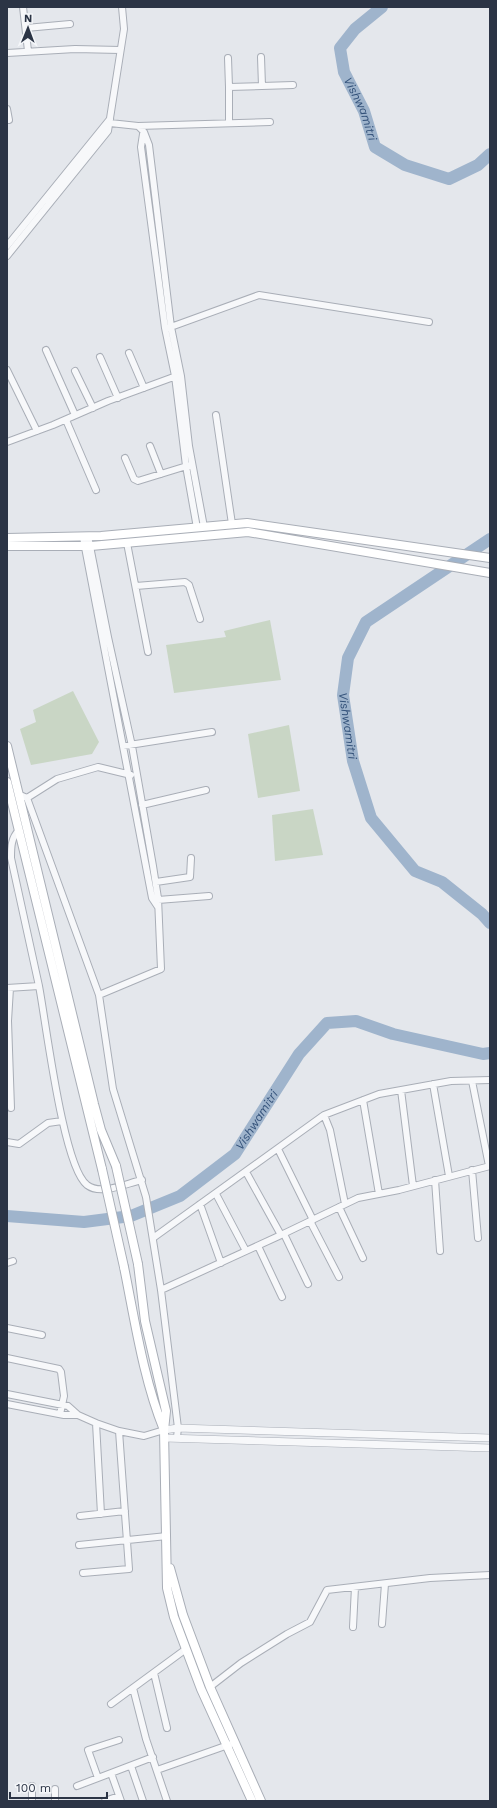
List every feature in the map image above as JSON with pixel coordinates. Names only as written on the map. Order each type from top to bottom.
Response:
[{"type":"main road","points":[[7,538],[86,536],[247,523],[490,558]]},
{"type":"main road","points":[[197,537],[199,527]]},
{"type":"main road","points":[[7,546],[88,546],[248,532],[490,573]]},
{"type":"main road","points":[[366,552],[368,541]]},
{"type":"main road","points":[[7,746],[23,797],[94,1104],[116,1166],[138,1264],[148,1336],[166,1411],[164,1434],[168,1559],[167,1588],[174,1617],[201,1689],[261,1801]]},
{"type":"main road","points":[[7,782],[102,1169],[148,1380],[164,1434]]},
{"type":"main road","points":[[168,1559],[182,1615],[252,1801]]},
{"type":"street","points":[[23,7],[28,52]]},
{"type":"street","points":[[7,256],[108,131],[124,29],[122,7]]},
{"type":"street","points":[[26,28],[70,24]]},
{"type":"street","points":[[7,53],[75,49],[120,50]]},
{"type":"street","points":[[261,57],[262,86]]},
{"type":"street","points":[[228,58],[229,124]]},
{"type":"street","points":[[229,87],[293,85]]},
{"type":"street","points":[[7,109],[7,120]]},
{"type":"street","points":[[110,121],[138,126],[270,122]]},
{"type":"street","points":[[7,246],[110,121]]},
{"type":"street","points":[[138,126],[144,132],[142,147],[168,328],[178,376],[189,465],[199,527]]},
{"type":"street","points":[[168,328],[259,295],[429,322]]},
{"type":"street","points":[[46,350],[75,415]]},
{"type":"street","points":[[129,353],[144,388]]},
{"type":"street","points":[[100,357],[118,398]]},
{"type":"street","points":[[7,370],[37,431]]},
{"type":"street","points":[[75,371],[92,408]]},
{"type":"street","points":[[7,442],[178,376]]},
{"type":"street","points":[[216,415],[232,524]]},
{"type":"street","points":[[66,420],[96,490]]},
{"type":"street","points":[[150,446],[162,474]]},
{"type":"street","points":[[125,458],[135,480],[140,481],[189,465]]},
{"type":"street","points":[[86,536],[113,678],[128,774],[152,898],[158,907]]},
{"type":"street","points":[[127,543],[148,652]]},
{"type":"street","points":[[136,586],[185,582],[188,585],[200,619]]},
{"type":"street","points":[[99,995],[161,969],[156,882],[132,746],[113,678]]},
{"type":"street","points":[[123,746],[132,746],[212,732]]},
{"type":"street","points":[[137,776],[98,767],[57,779],[23,797],[99,995],[113,1089],[142,1180],[153,1236],[178,1428],[177,1437]]},
{"type":"street","points":[[142,805],[206,790]]},
{"type":"street","points":[[19,830],[14,835],[11,844],[11,858],[39,986],[62,1120],[78,1172],[86,1185],[91,1188],[101,1190],[142,1180]]},
{"type":"street","points":[[156,882],[190,877],[191,858]]},
{"type":"street","points":[[158,900],[209,896]]},
{"type":"street","points":[[11,1108],[9,1094],[8,988],[39,986]]},
{"type":"street","points":[[153,1236],[216,1194],[324,1114],[379,1094],[451,1081],[490,1080]]},
{"type":"street","points":[[161,1290],[358,1198],[413,1186],[490,1166],[472,1081]]},
{"type":"street","points":[[433,1084],[449,1176]]},
{"type":"street","points":[[401,1090],[413,1186]]},
{"type":"street","points":[[363,1100],[379,1194]]},
{"type":"street","points":[[324,1114],[330,1130],[342,1206],[363,1258]]},
{"type":"street","points":[[7,1142],[19,1144],[48,1122],[62,1120]]},
{"type":"street","points":[[278,1149],[339,1277]]},
{"type":"street","points":[[472,1170],[478,1238]]},
{"type":"street","points":[[246,1172],[282,1234],[308,1284]]},
{"type":"street","points":[[435,1180],[440,1251]]},
{"type":"street","points":[[216,1194],[246,1251]]},
{"type":"street","points":[[200,1204],[221,1263]]},
{"type":"street","points":[[258,1246],[282,1297]]},
{"type":"street","points":[[7,1328],[42,1335]]},
{"type":"street","points":[[7,1358],[58,1369],[64,1396],[60,1414]]},
{"type":"street","points":[[7,1394],[62,1404],[68,1406],[78,1415],[96,1423],[120,1431],[144,1436],[164,1434],[178,1428],[490,1438]]},
{"type":"street","points":[[7,1404],[60,1414],[78,1415]]},
{"type":"street","points":[[96,1423],[101,1514]]},
{"type":"street","points":[[83,1573],[129,1569],[120,1431]]},
{"type":"street","points":[[164,1434],[177,1437],[490,1448]]},
{"type":"street","points":[[80,1516],[125,1511]]},
{"type":"street","points":[[80,1545],[167,1536]]},
{"type":"street","points":[[210,1687],[241,1663],[280,1638],[310,1622],[327,1590],[430,1578],[490,1575]]},
{"type":"street","points":[[382,1624],[386,1584]]},
{"type":"street","points":[[353,1627],[355,1587]]},
{"type":"street","points":[[111,1704],[186,1649]]},
{"type":"street","points":[[154,1673],[167,1728]]},
{"type":"street","points":[[133,1688],[167,1801]]},
{"type":"street","points":[[98,1778],[88,1750],[119,1740]]},
{"type":"street","points":[[157,1770],[231,1744]]},
{"type":"street","points":[[77,1786],[153,1758]]},
{"type":"street","points":[[131,1766],[143,1801]]},
{"type":"street","points":[[105,1801],[120,1799],[111,1774]]},
{"type":"street","points":[[32,1786],[32,1801]]},
{"type":"street","points":[[55,1789],[55,1801]]},
{"type":"green space","points":[[270,620],[281,680],[174,693],[166,645],[226,637],[224,631]]},
{"type":"green space","points":[[73,691],[99,742],[92,754],[31,765],[20,729],[36,722],[33,710]]},
{"type":"green space","points":[[289,725],[300,791],[258,798],[248,734]]},
{"type":"green space","points":[[313,809],[323,855],[275,861],[272,815]]},
{"type":"waterway","name":"Vishwamitri","points":[[382,7],[355,29],[340,48],[344,72],[364,111],[375,147],[405,165],[449,179],[478,165],[490,154]]},
{"type":"waterway","name":"Vishwamitri","points":[[490,539],[366,622],[348,658],[343,695],[353,761],[371,818],[415,871],[442,882],[482,914],[490,923]]},
{"type":"waterway","name":"Vishwamitri","points":[[7,1216],[84,1222],[131,1216],[180,1196],[235,1154],[299,1054],[327,1023],[356,1021],[393,1034],[483,1054],[490,1053]]}]
